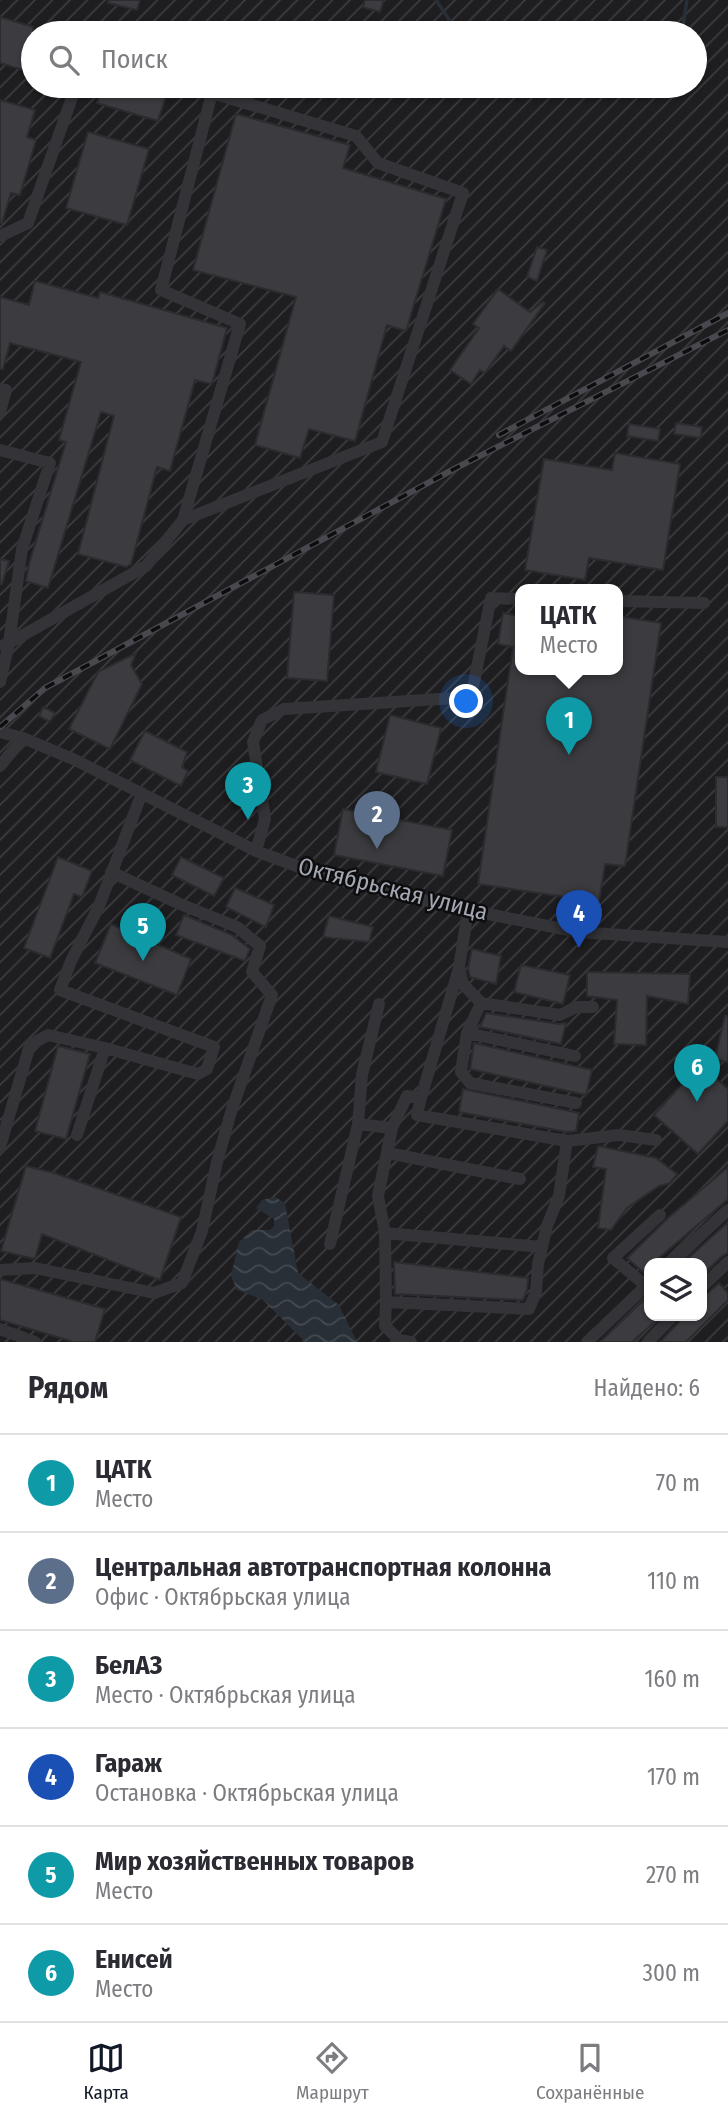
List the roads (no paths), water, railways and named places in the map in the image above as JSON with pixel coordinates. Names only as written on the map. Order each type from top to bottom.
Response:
[{"type":"street","points":[[0,236],[28,223],[72,98]]},
{"type":"street","points":[[4,645],[146,566],[183,520],[240,324],[161,290],[211,98]]},
{"type":"street","points":[[183,520],[382,442],[463,193],[378,163],[356,136],[229,98]]},
{"type":"street","points":[[0,389],[6,390],[0,412]]},
{"type":"street","points":[[0,450],[50,463],[22,550],[4,645],[0,682]]},
{"type":"street","points":[[256,851],[265,819],[253,742],[262,720],[284,709],[471,698],[491,598],[515,599]]},
{"type":"street","points":[[623,601],[704,603]]},
{"type":"street","name":"Октябрьская улица","points":[[0,732],[23,738],[74,759],[256,851],[329,878],[578,932],[728,942]]},
{"type":"street","points":[[0,766],[23,738]]},
{"type":"street","points":[[0,1147],[30,1045],[48,1035],[198,1074],[207,1069],[214,1047],[60,990],[71,961],[99,906],[142,793]]},
{"type":"street","points":[[0,1270],[35,1268],[154,1293],[182,1283],[202,1231],[231,1112],[272,995],[252,972],[260,946],[237,927],[111,872]]},
{"type":"street","points":[[468,910],[459,968],[417,1115],[567,1141],[618,1135],[656,1140]]},
{"type":"street","points":[[459,968],[463,984],[481,1003],[560,1015],[576,1007],[593,1007]]},
{"type":"street","points":[[330,1244],[358,1124],[362,1075],[379,1003]]},
{"type":"street","points":[[481,1003],[467,1033],[461,1072],[470,1083],[576,1103]]},
{"type":"street","points":[[467,1033],[575,1056]]},
{"type":"street","points":[[78,1135],[105,1048]]},
{"type":"street","points":[[411,1342],[399,1340],[385,1326],[385,1233],[378,1196],[392,1128],[407,1096],[421,1098]]},
{"type":"street","points":[[358,1124],[392,1128]]},
{"type":"street","points":[[386,1302],[529,1309],[536,1292],[547,1226],[559,1196],[567,1141]]},
{"type":"street","points":[[387,1153],[520,1179]]},
{"type":"street","points":[[675,1258],[728,1210]]},
{"type":"street","points":[[644,1281],[613,1258],[660,1215]]},
{"type":"street","points":[[385,1233],[542,1247]]},
{"type":"street","points":[[707,1282],[728,1262]]},
{"type":"street","points":[[587,1342],[644,1288]]},
{"type":"street","points":[[648,1342],[668,1321]]},
{"type":"street","points":[[0,1329],[35,1342]]},
{"type":"water","points":[[275,1197],[285,1203],[298,1273],[339,1305],[357,1342],[305,1342],[263,1300],[237,1290],[231,1276],[239,1242],[252,1230],[270,1230],[274,1226],[274,1219],[256,1208],[262,1200]]},
{"type":"waterway","points":[[436,0],[450,21]]},
{"type":"waterway","points":[[684,21],[687,0]]},
{"type":"railway","points":[[499,435],[728,313]]},
{"type":"railway","points":[[0,727],[45,688],[454,469],[728,330]]},
{"type":"place","name":"ЦАТК","points":[[569,755]]},
{"type":"place","name":"БелАЗ","points":[[248,820]]},
{"type":"place","name":"Центральная автотранспортная колонна","points":[[377,849]]},
{"type":"place","name":"Гараж","points":[[579,948]]},
{"type":"place","name":"Мир хозяйственных товаров","points":[[143,961]]},
{"type":"place","name":"Енисей","points":[[697,1102]]}]
